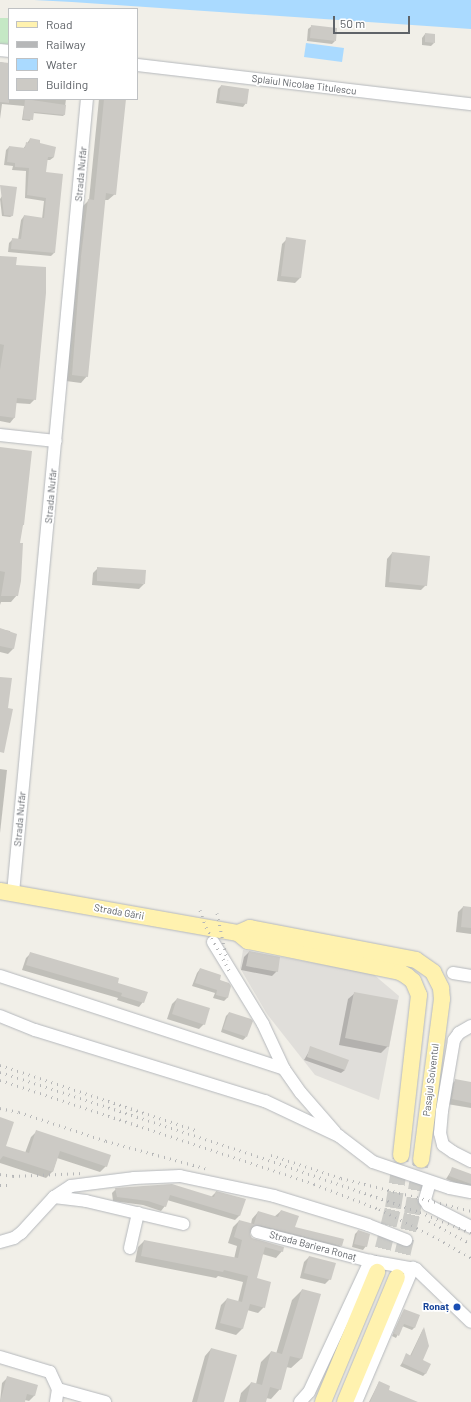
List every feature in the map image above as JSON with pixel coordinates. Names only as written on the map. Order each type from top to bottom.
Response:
[{"type":"main road","name":"Strada Gării","points":[[6,892],[238,933],[248,941],[400,972],[413,981],[419,995]]},
{"type":"main road","name":"Strada Gării","points":[[238,933],[250,928],[416,960],[430,968],[437,977],[441,988],[442,1000]]},
{"type":"main road","name":"Pasajul Solventul","points":[[401,1155],[419,995]]},
{"type":"main road","name":"Pasajul Solventul","points":[[421,1160],[442,1000]]},
{"type":"main road","points":[[323,1402],[374,1266]]},
{"type":"main road","points":[[345,1402],[397,1277]]},
{"type":"street","name":"Splaiul Nicolae Titulescu","points":[[138,65],[471,104]]},
{"type":"street","name":"Strada Nufăr","points":[[6,892],[56,441],[87,100]]},
{"type":"street","points":[[0,435],[56,441]]},
{"type":"street","points":[[213,942],[263,1024],[284,1069],[301,1093],[339,1136],[373,1162],[430,1182],[471,1192]]},
{"type":"street","points":[[453,973],[471,976]]},
{"type":"street","points":[[0,976],[284,1069]]},
{"type":"street","points":[[0,1016],[43,1033],[265,1102],[339,1136]]},
{"type":"street","points":[[471,1026],[459,1033],[454,1040],[442,1110],[440,1133],[443,1145],[453,1152],[471,1160]]},
{"type":"street","points":[[0,1242],[14,1238],[21,1233],[54,1197],[71,1186],[134,1178],[180,1176],[274,1196],[368,1225],[406,1240]]},
{"type":"street","points":[[430,1182],[426,1200],[428,1206],[471,1227]]},
{"type":"street","points":[[54,1197],[86,1201],[183,1224]]},
{"type":"street","points":[[130,1248],[138,1213]]},
{"type":"street","name":"Strada Bariera Ronaț","points":[[257,1232],[374,1266],[414,1268]]},
{"type":"street","points":[[300,1402],[309,1392],[374,1266]]},
{"type":"street","points":[[356,1402],[414,1268],[471,1322]]},
{"type":"street","points":[[0,1357],[45,1369],[50,1372],[58,1389],[56,1402]]},
{"type":"street","points":[[58,1389],[105,1402]]},
{"type":"shaded area","points":[[243,950],[373,974],[399,996],[379,1100],[315,1075],[267,1014],[240,968]]},
{"type":"green space","points":[[0,18],[8,18],[8,45],[0,44]]},
{"type":"water","points":[[34,0],[471,0],[471,29],[72,2]]},
{"type":"water","points":[[306,43],[344,48],[342,62],[304,57]]},
{"type":"building","points":[[311,25],[337,28],[336,41],[310,38]]},
{"type":"building","points":[[425,33],[435,34],[435,43],[425,42]]},
{"type":"building","points":[[0,62],[8,63],[9,103],[0,102]]},
{"type":"building","points":[[221,85],[249,89],[247,104],[219,100]]},
{"type":"building","points":[[25,100],[66,105],[65,115],[34,112],[33,120],[23,119]]},
{"type":"building","points":[[104,100],[126,100],[116,195],[106,193],[88,377],[72,375],[81,256],[88,199],[94,200]]},
{"type":"building","points":[[30,138],[40,140],[40,143],[56,147],[54,157],[48,157],[46,172],[63,174],[55,253],[11,249],[12,238],[21,239],[24,215],[44,218],[46,198],[27,195],[29,168],[15,167],[15,163],[7,162],[9,146],[25,148],[26,142],[29,143]]},
{"type":"building","points":[[0,185],[17,187],[13,216],[4,215]]},
{"type":"building","points":[[286,237],[306,240],[301,278],[281,276]]},
{"type":"building","points":[[0,256],[17,257],[16,265],[46,267],[46,293],[36,400],[17,398],[15,418],[0,416],[0,370],[4,345],[0,344]]},
{"type":"building","points":[[0,447],[32,451],[24,525],[20,543],[23,543],[21,581],[18,596],[1,596],[5,572],[0,571]]},
{"type":"building","points":[[392,552],[430,556],[427,586],[389,582]]},
{"type":"building","points":[[97,567],[146,570],[145,584],[97,581]]},
{"type":"building","points":[[0,628],[17,634],[14,649],[0,646]]},
{"type":"building","points":[[0,677],[12,678],[8,708],[13,709],[4,753],[0,752]]},
{"type":"building","points":[[463,906],[471,907],[471,928],[461,927]]},
{"type":"building","points":[[249,951],[280,957],[278,972],[246,966]]},
{"type":"building","points":[[30,952],[119,978],[118,983],[148,992],[144,1003],[121,996],[122,993],[26,965]]},
{"type":"building","points":[[200,968],[221,975],[220,980],[229,983],[231,986],[228,998],[216,995],[217,990],[195,983]]},
{"type":"building","points":[[354,992],[398,1000],[389,1047],[345,1038]]},
{"type":"building","points":[[177,998],[210,1008],[205,1025],[172,1014]]},
{"type":"building","points":[[229,1012],[253,1021],[247,1037],[223,1029]]},
{"type":"building","points":[[310,1046],[349,1060],[345,1070],[307,1057]]},
{"type":"building","points":[[455,1079],[471,1082],[471,1103],[452,1099]]},
{"type":"building","points":[[0,1117],[14,1122],[6,1146],[29,1153],[36,1130],[111,1155],[107,1167],[60,1151],[53,1172],[3,1156],[0,1160]]},
{"type":"building","points":[[452,1167],[471,1174],[471,1184],[449,1176]]},
{"type":"building","points":[[172,1184],[214,1197],[216,1191],[246,1199],[240,1216],[170,1195],[166,1207],[148,1201],[117,1197],[115,1188]]},
{"type":"building","points":[[281,1210],[299,1216],[295,1227],[344,1239],[342,1246],[259,1225],[252,1227],[250,1234],[252,1238],[284,1247],[283,1252],[265,1247],[257,1278],[271,1282],[265,1308],[250,1304],[243,1329],[220,1323],[227,1298],[242,1302],[248,1276],[224,1270],[223,1272],[141,1256],[144,1240],[238,1258],[242,1240],[234,1237],[239,1220],[254,1224],[258,1211],[278,1217]]},
{"type":"building","points":[[358,1230],[370,1234],[367,1247],[354,1244]]},
{"type":"building","points":[[309,1256],[336,1263],[331,1280],[304,1273]]},
{"type":"building","points":[[302,1289],[321,1294],[302,1359],[290,1356],[281,1390],[270,1387],[266,1402],[246,1402],[251,1382],[262,1385],[271,1351],[282,1354]]},
{"type":"building","points":[[404,1309],[420,1315],[415,1328],[404,1324],[399,1336],[393,1333]]},
{"type":"building","points":[[424,1327],[429,1346],[423,1360],[431,1364],[426,1374],[402,1363],[406,1353],[411,1356]]},
{"type":"building","points":[[211,1348],[237,1355],[224,1402],[197,1402]]},
{"type":"building","points":[[7,1376],[38,1385],[35,1396],[27,1394],[25,1402],[0,1402]]},
{"type":"building","points":[[379,1381],[390,1386],[389,1390],[418,1402],[370,1402]]},
{"type":"tunnel","points":[[377,1272],[393,1208],[401,1157]]},
{"type":"tunnel","points":[[397,1277],[412,1214],[421,1160]]},
{"type":"railway","points":[[200,910],[206,927],[230,972]]},
{"type":"railway","points":[[217,913],[227,960]]},
{"type":"railway","points":[[0,1065],[195,1130]]},
{"type":"railway","points":[[0,1072],[257,1156],[420,1212],[471,1233]]},
{"type":"railway","points":[[0,1080],[314,1184],[379,1209],[433,1236],[471,1258]]},
{"type":"railway","points":[[0,1108],[19,1112],[106,1141],[205,1168]]},
{"type":"railway","points":[[271,1155],[341,1178],[471,1211]]},
{"type":"railway","points":[[0,1174],[13,1176],[83,1173]]},
{"type":"railway","points":[[0,1185],[12,1185]]},
{"type":"railway","points":[[429,1221],[471,1244]]},
{"type":"place","name":"Ronaț","points":[[457,1307]]}]
